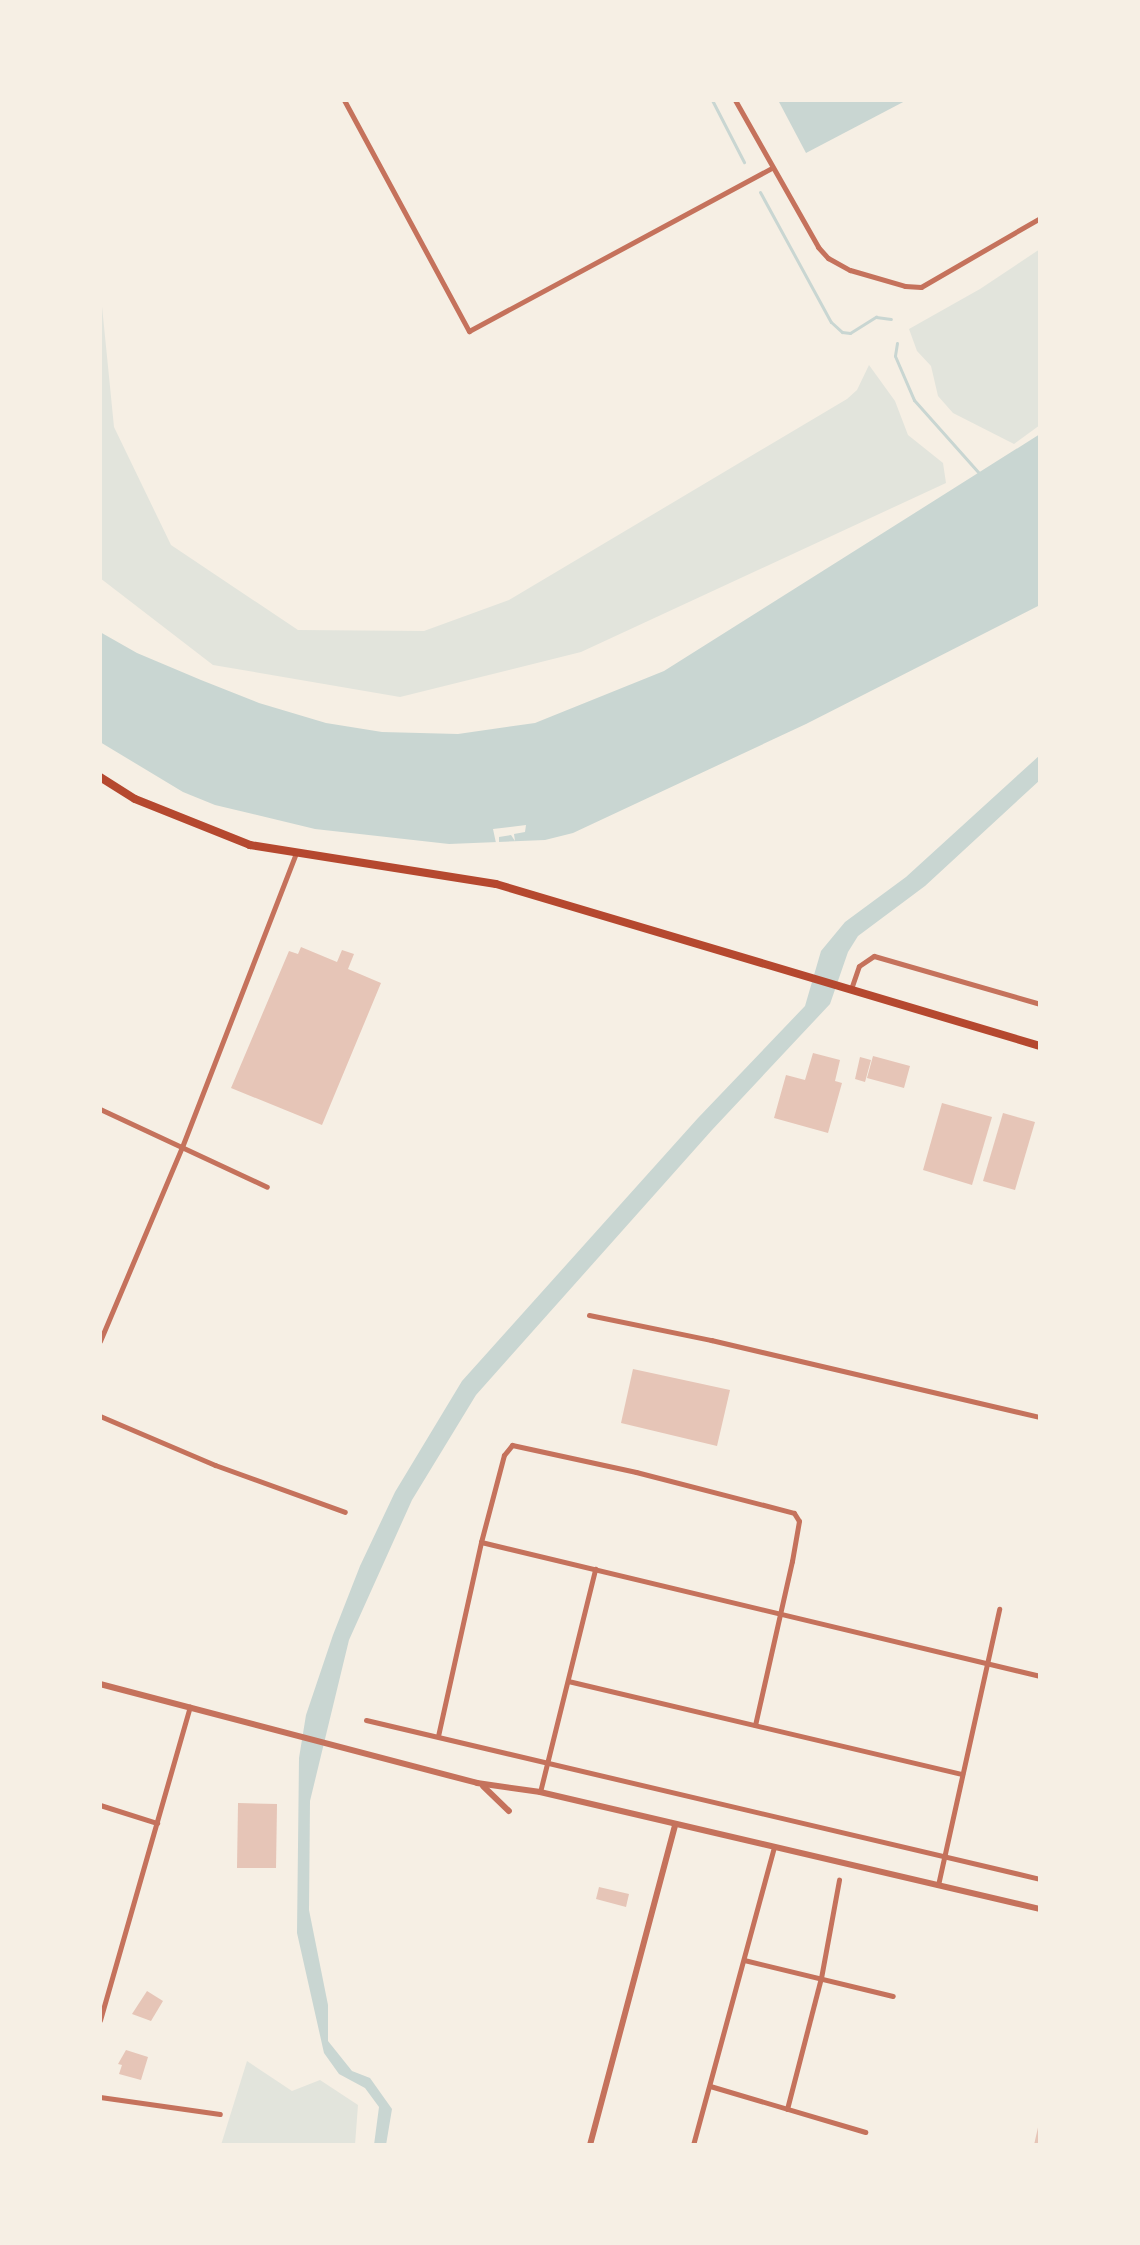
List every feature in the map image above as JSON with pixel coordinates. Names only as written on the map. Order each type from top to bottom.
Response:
[{"type":"main road","points":[[100,777],[135,799],[215,834],[295,855],[467,876],[1040,1046]]},
{"type":"street","points":[[344,100],[469,331],[772,168]]},
{"type":"street","points":[[735,100],[772,168],[828,258],[850,270],[905,286],[928,284],[1040,218]]},
{"type":"street","points":[[100,1341],[182,1147],[295,855]]},
{"type":"street","points":[[851,989],[859,966],[874,956],[1040,1004]]},
{"type":"street","points":[[100,1109],[267,1187]]},
{"type":"street","points":[[589,1315],[711,1340],[1040,1417]]},
{"type":"street","points":[[100,1416],[215,1465],[345,1512]]},
{"type":"street","points":[[438,1736],[481,1542],[504,1455],[512,1445],[636,1472],[794,1513],[799,1521],[755,1725]]},
{"type":"street","points":[[481,1542],[1040,1676]]},
{"type":"street","points":[[540,1792],[595,1569]]},
{"type":"street","points":[[938,1885],[999,1609]]},
{"type":"street","points":[[568,1681],[962,1774]]},
{"type":"street","points":[[100,1684],[477,1783],[540,1792],[1040,1909]]},
{"type":"street","points":[[100,2020],[190,1707]]},
{"type":"street","points":[[366,1720],[944,1859],[1040,1879]]},
{"type":"street","points":[[477,1783],[489,1790],[509,1811]]},
{"type":"street","points":[[100,1805],[157,1823]]},
{"type":"street","points":[[590,2145],[675,1825]]},
{"type":"street","points":[[693,2145],[774,1847]]},
{"type":"street","points":[[787,2109],[821,1978],[839,1880]]},
{"type":"street","points":[[744,1960],[893,1996]]},
{"type":"street","points":[[710,2086],[865,2132]]},
{"type":"street","points":[[100,2097],[220,2114]]},
{"type":"shaded area","points":[[778,100],[907,100],[806,153]]},
{"type":"shaded area","points":[[1040,249],[1040,425],[1014,444],[953,413],[938,396],[931,366],[917,351],[909,329],[980,289]]},
{"type":"shaded area","points":[[100,286],[114,427],[171,545],[298,630],[424,631],[509,600],[847,399],[857,390],[869,365],[895,401],[908,435],[943,463],[946,483],[581,652],[400,697],[213,665],[100,578]]},
{"type":"shaded area","points":[[1040,434],[1040,605],[806,724],[573,833],[545,840],[449,844],[315,829],[215,805],[183,792],[100,742],[100,632],[137,653],[201,680],[259,703],[326,723],[382,732],[458,734],[535,723],[664,671]]},
{"type":"shaded area","points":[[1040,755],[1040,780],[925,886],[858,936],[848,952],[830,1004],[712,1130],[476,1395],[412,1500],[349,1640],[310,1801],[309,1910],[328,2005],[328,2041],[352,2071],[370,2078],[392,2109],[386,2145],[374,2145],[379,2107],[365,2088],[339,2074],[324,2053],[297,1933],[299,1758],[306,1715],[333,1635],[360,1566],[395,1492],[462,1381],[698,1118],[805,1006],[821,951],[845,922],[906,877]]},
{"type":"shaded area","points":[[247,2061],[292,2091],[320,2080],[358,2105],[355,2145],[221,2145]]},
{"type":"pier","points":[[526,825],[525,832],[514,834],[515,841],[511,835],[499,837],[496,843],[493,829]]},
{"type":"building","points":[[301,947],[337,962],[342,950],[354,954],[348,969],[381,983],[322,1125],[231,1088],[289,951],[298,954]]},
{"type":"building","points":[[813,1053],[840,1060],[835,1081],[842,1083],[828,1133],[774,1118],[786,1075],[805,1080]]},
{"type":"building","points":[[873,1056],[910,1066],[904,1088],[867,1078]]},
{"type":"building","points":[[860,1057],[871,1060],[865,1082],[855,1079]]},
{"type":"building","points":[[942,1103],[992,1117],[972,1185],[923,1170]]},
{"type":"building","points":[[1003,1113],[1035,1122],[1015,1190],[983,1181]]},
{"type":"building","points":[[633,1369],[730,1390],[717,1446],[621,1423]]},
{"type":"building","points":[[238,1803],[277,1804],[276,1868],[237,1868]]},
{"type":"building","points":[[599,1887],[629,1894],[626,1907],[596,1899]]},
{"type":"building","points":[[147,1991],[163,2001],[151,2021],[132,2014]]},
{"type":"building","points":[[126,2050],[148,2057],[141,2080],[119,2074],[122,2065],[118,2064]]},
{"type":"building","points":[[1039,2123],[1040,2145],[1034,2145]]},
{"type":"waterway","points":[[712,100],[744,162]]},
{"type":"waterway","points":[[760,192],[831,322],[842,332],[850,333],[876,317],[891,319]]},
{"type":"waterway","points":[[897,343],[895,356],[914,400],[980,474]]}]
